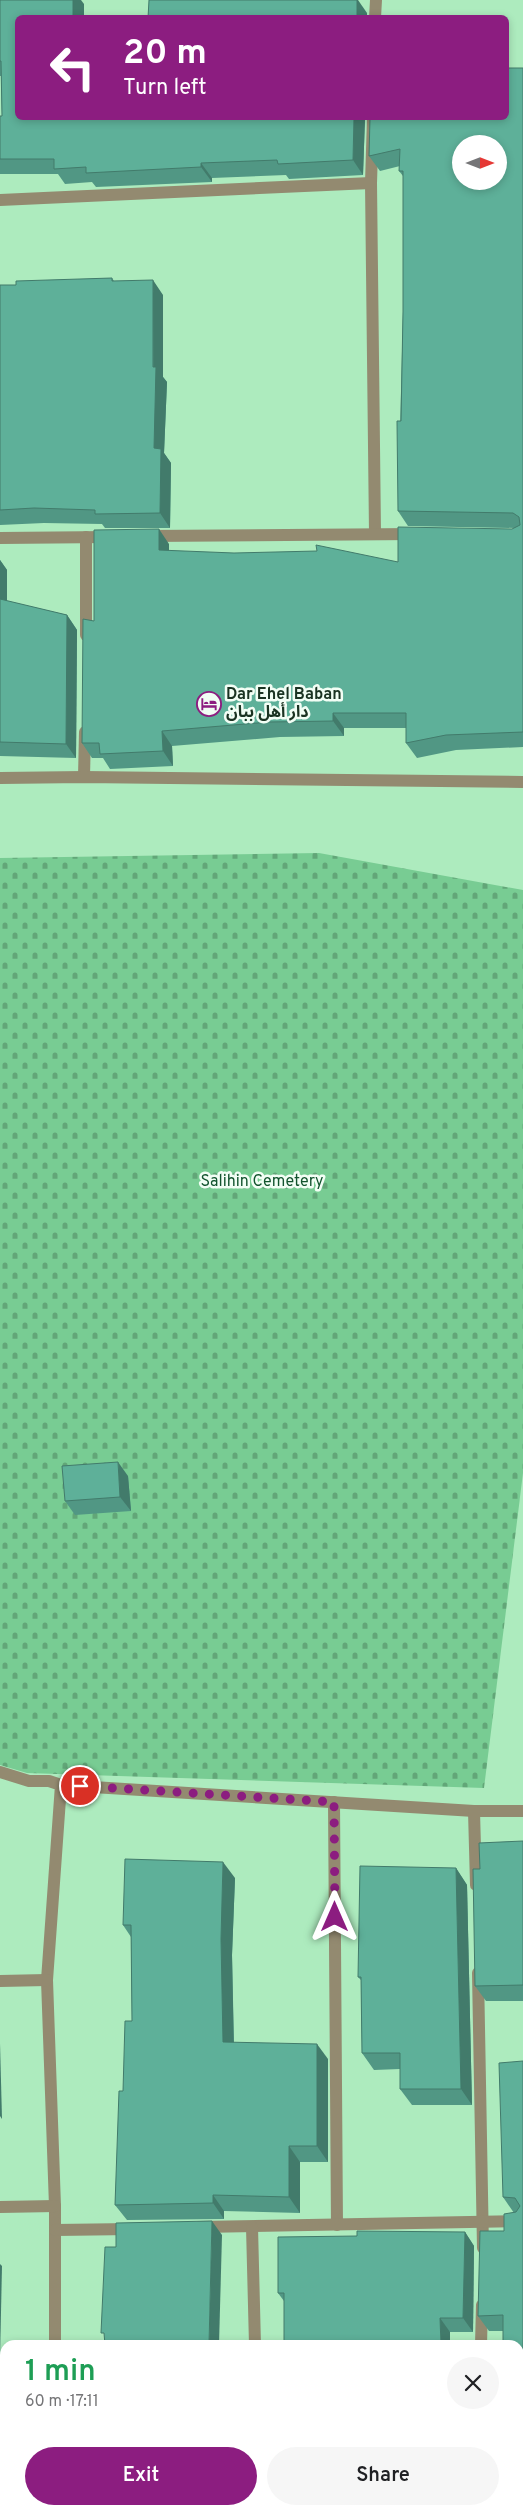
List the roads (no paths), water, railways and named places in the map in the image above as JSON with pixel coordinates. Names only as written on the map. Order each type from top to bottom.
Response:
[{"type":"street","points":[[375,15],[376,0]]},
{"type":"street","points":[[373,120],[371,183],[375,534]]},
{"type":"street","points":[[0,200],[371,183]]},
{"type":"street","points":[[0,538],[424,534]]},
{"type":"street","points":[[86,537],[86,647]]},
{"type":"street","points":[[84,776],[85,717]]},
{"type":"street","points":[[0,778],[84,776],[523,782]]},
{"type":"street","points":[[0,1772],[30,1781],[49,1781],[61,1784],[474,1811],[523,1811]]},
{"type":"street","points":[[55,2340],[55,2206],[47,1980],[61,1784]]},
{"type":"street","points":[[334,1802],[337,2225]]},
{"type":"street","points":[[474,1811],[476,1899]]},
{"type":"street","points":[[477,1958],[483,2261]]},
{"type":"street","points":[[0,1981],[47,1980]]},
{"type":"street","points":[[0,2207],[55,2206]]},
{"type":"street","points":[[189,2227],[523,2222]]},
{"type":"street","points":[[252,2227],[255,2340]]},
{"type":"street","points":[[55,2230],[144,2228]]},
{"type":"street","points":[[481,2340],[482,2290]]},
{"type":"place","name":"Dar Ehel Baban دار أهل ببان","points":[[209,704]]},
{"type":"park label","name":"Salihin Cemetery","points":[[262,1182]]}]
